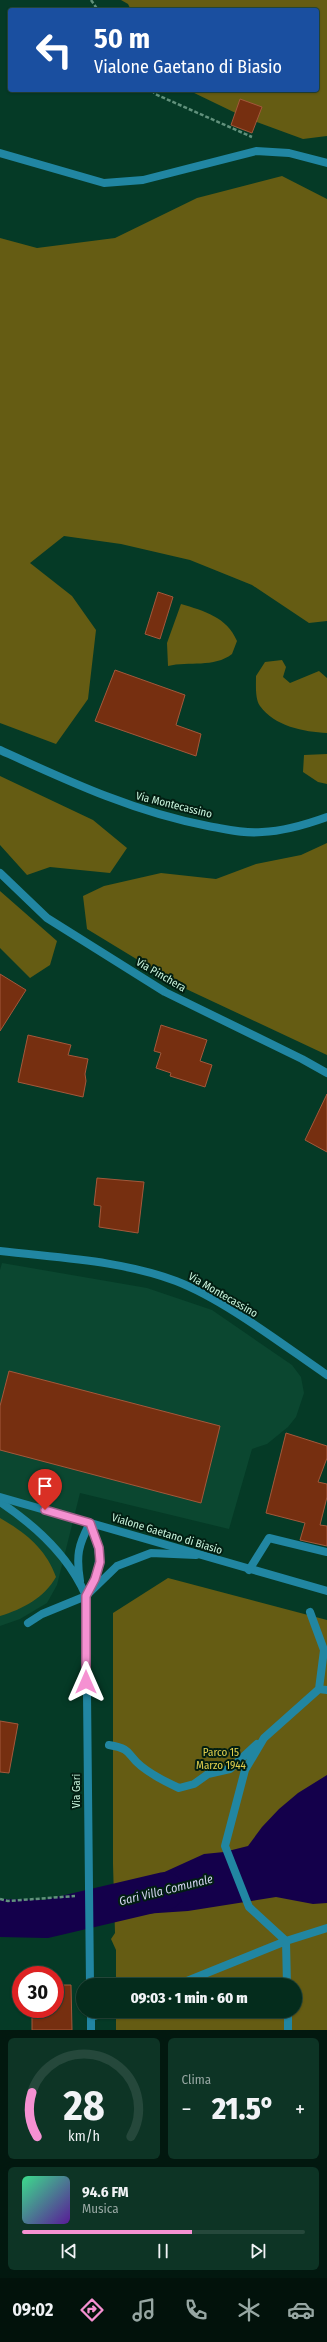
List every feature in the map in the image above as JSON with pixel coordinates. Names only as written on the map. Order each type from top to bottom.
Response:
[{"type":"street","points":[[0,153],[104,183],[143,180],[256,151],[289,153],[327,163]]},
{"type":"street","name":"Via Montecassino","points":[[0,750],[84,788],[148,812],[193,823],[234,831],[261,833],[290,829],[327,817]]},
{"type":"street","name":"Via Pinchera","points":[[0,873],[47,918],[165,992],[302,1059],[327,1073]]},
{"type":"street","name":"Via Montecassino","points":[[0,1251],[113,1264],[176,1281],[218,1303],[327,1375]]},
{"type":"street","name":"Vialone Gaetano di Biasio","points":[[0,1497],[327,1592]]},
{"type":"street","name":"Via Gari","points":[[0,1502],[40,1532],[80,1582],[86,1596],[90,1978]]},
{"type":"street","name":"Via Gari","points":[[80,1582],[77,1559],[79,1547],[90,1523]]},
{"type":"street","name":"Via Gari","points":[[86,1596],[95,1579],[100,1562],[99,1548],[90,1523]]},
{"type":"street","points":[[249,1570],[270,1538],[327,1552]]},
{"type":"street","points":[[28,1623],[42,1614],[86,1596],[117,1566],[151,1554],[197,1555]]},
{"type":"street","points":[[109,1745],[122,1747],[132,1755],[140,1765],[179,1788],[194,1784],[208,1774],[230,1769],[264,1738],[323,1690],[324,1650],[310,1612]]},
{"type":"street","points":[[264,1738],[245,1770],[225,1846],[249,1908],[286,1941],[287,1978]]},
{"type":"street","points":[[194,1978],[286,1941],[327,1928]]},
{"type":"street","points":[[91,2018],[91,2030]]},
{"type":"street","points":[[288,2018],[288,2030]]},
{"type":"path","points":[[154,92],[254,138]]},
{"type":"path","points":[[0,1899],[8,1901],[66,1895],[88,1896]]},
{"type":"shaded area","points":[[2,1263],[147,1288],[212,1310],[292,1365],[301,1377],[304,1393],[296,1417],[288,1427],[267,1444],[252,1449],[229,1529],[80,1493],[57,1585],[47,1603],[20,1619],[0,1626],[0,1270]]},
{"type":"green space","points":[[121,0],[327,0],[327,136],[303,139],[246,118],[192,92],[319,92],[319,8],[130,8],[128,4]]},
{"type":"green space","points":[[282,176],[327,199],[327,621],[309,623],[252,585],[190,560],[121,544],[64,536],[30,563],[72,596],[96,630],[88,699],[56,744],[0,723],[0,238],[37,248],[115,238],[197,198]]},
{"type":"green space","points":[[181,604],[206,612],[227,626],[237,641],[232,654],[209,663],[168,666],[167,643]]},
{"type":"green space","points":[[282,660],[286,667],[283,677],[290,683],[319,671],[327,678],[327,733],[290,727],[273,719],[258,703],[256,676],[265,662]]},
{"type":"green space","points":[[327,754],[327,784],[318,782],[303,772],[304,755]]},
{"type":"green space","points":[[0,776],[93,820],[127,848],[110,873],[50,867],[27,875],[0,845]]},
{"type":"green space","points":[[327,843],[327,1055],[184,988],[87,929],[83,896],[104,886],[161,873],[216,879],[256,864],[301,855]]},
{"type":"green space","points":[[0,891],[57,941],[50,965],[30,978],[0,948]]},
{"type":"green space","points":[[0,1518],[27,1536],[41,1550],[52,1567],[56,1577],[45,1591],[32,1602],[17,1610],[0,1616]]},
{"type":"green space","name":"Parco 15 Marzo 1944","points":[[168,1578],[327,1620],[327,2030],[116,2030],[116,2018],[302,2018],[302,1978],[116,1978],[116,1950],[111,1939],[115,1933],[113,1864],[113,1613]]},
{"type":"water","points":[[327,1775],[327,1903],[313,1904],[276,1897],[188,1911],[128,1915],[119,1912],[115,1900],[121,1889],[138,1884],[204,1854],[224,1852],[248,1846],[262,1827],[279,1809],[298,1793]]},
{"type":"building","points":[[240,99],[262,107],[252,133],[231,125]]},
{"type":"building","points":[[158,592],[173,597],[160,639],[145,634]]},
{"type":"building","points":[[115,670],[185,695],[176,725],[201,734],[196,756],[95,721]]},
{"type":"building","points":[[0,974],[26,990],[0,1031]]},
{"type":"building","points":[[161,1025],[207,1040],[200,1061],[212,1065],[205,1087],[170,1076],[171,1073],[156,1068],[161,1053],[154,1051]]},
{"type":"building","points":[[28,1035],[71,1045],[68,1055],[88,1059],[83,1097],[18,1082]]},
{"type":"building","points":[[327,1094],[327,1152],[305,1140]]},
{"type":"building","points":[[97,1178],[144,1182],[138,1233],[99,1227],[101,1206],[94,1205]]},
{"type":"building","points":[[9,1371],[220,1426],[201,1503],[0,1450],[0,1406]]},
{"type":"building","points":[[286,1433],[327,1446],[327,1458],[318,1482],[327,1484],[327,1497],[320,1525],[327,1526],[327,1546],[300,1540],[305,1523],[266,1513]]},
{"type":"building","points":[[0,1721],[18,1724],[9,1773],[0,1772]]},
{"type":"building","points":[[64,1985],[71,1985],[72,2030],[32,2030],[32,2018],[64,2018]]},
{"type":"waterway","name":"Gari Villa Comunale","points":[[0,1918],[46,1919],[165,1891]]},
{"type":"route","points":[[45,1510],[90,1523],[99,1548],[100,1562],[95,1579],[86,1596],[86,1682]]}]
